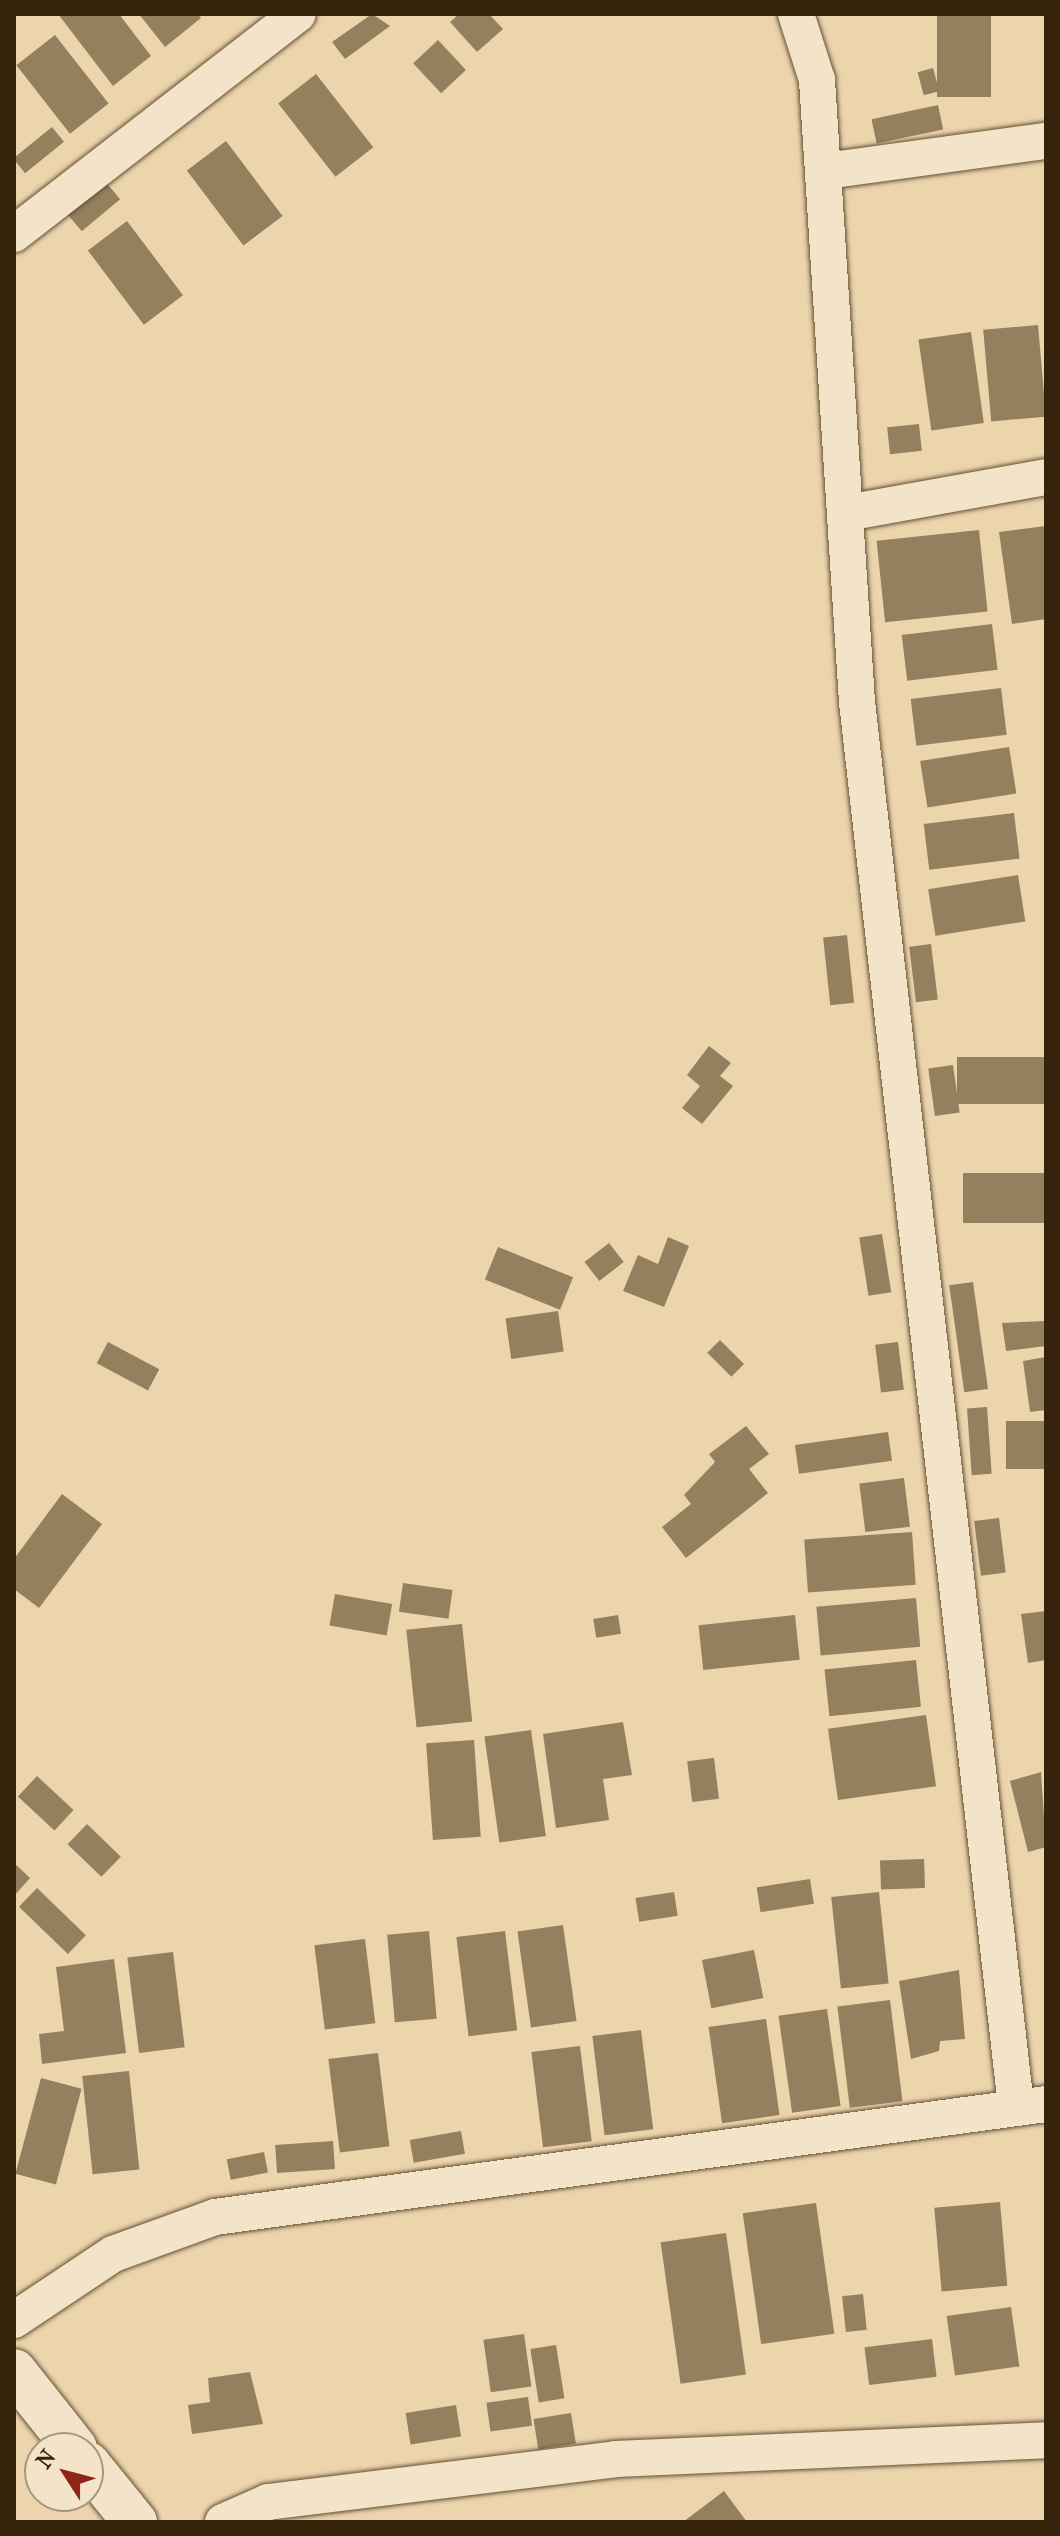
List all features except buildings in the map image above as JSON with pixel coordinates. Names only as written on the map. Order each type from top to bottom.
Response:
[{"type":"street","points":[[14,234],[298,14]]},
{"type":"street","points":[[14,2320],[113,2254],[215,2217],[1031,2106],[857,702],[826,171],[817,80],[796,14]]},
{"type":"street","points":[[826,171],[1046,141]]},
{"type":"street","points":[[846,513],[1046,477]]},
{"type":"street","points":[[14,2371],[62,2432]]},
{"type":"street","points":[[223,2522],[268,2502],[616,2459],[1046,2440]]},
{"type":"street","points":[[104,2484],[135,2522]]}]
